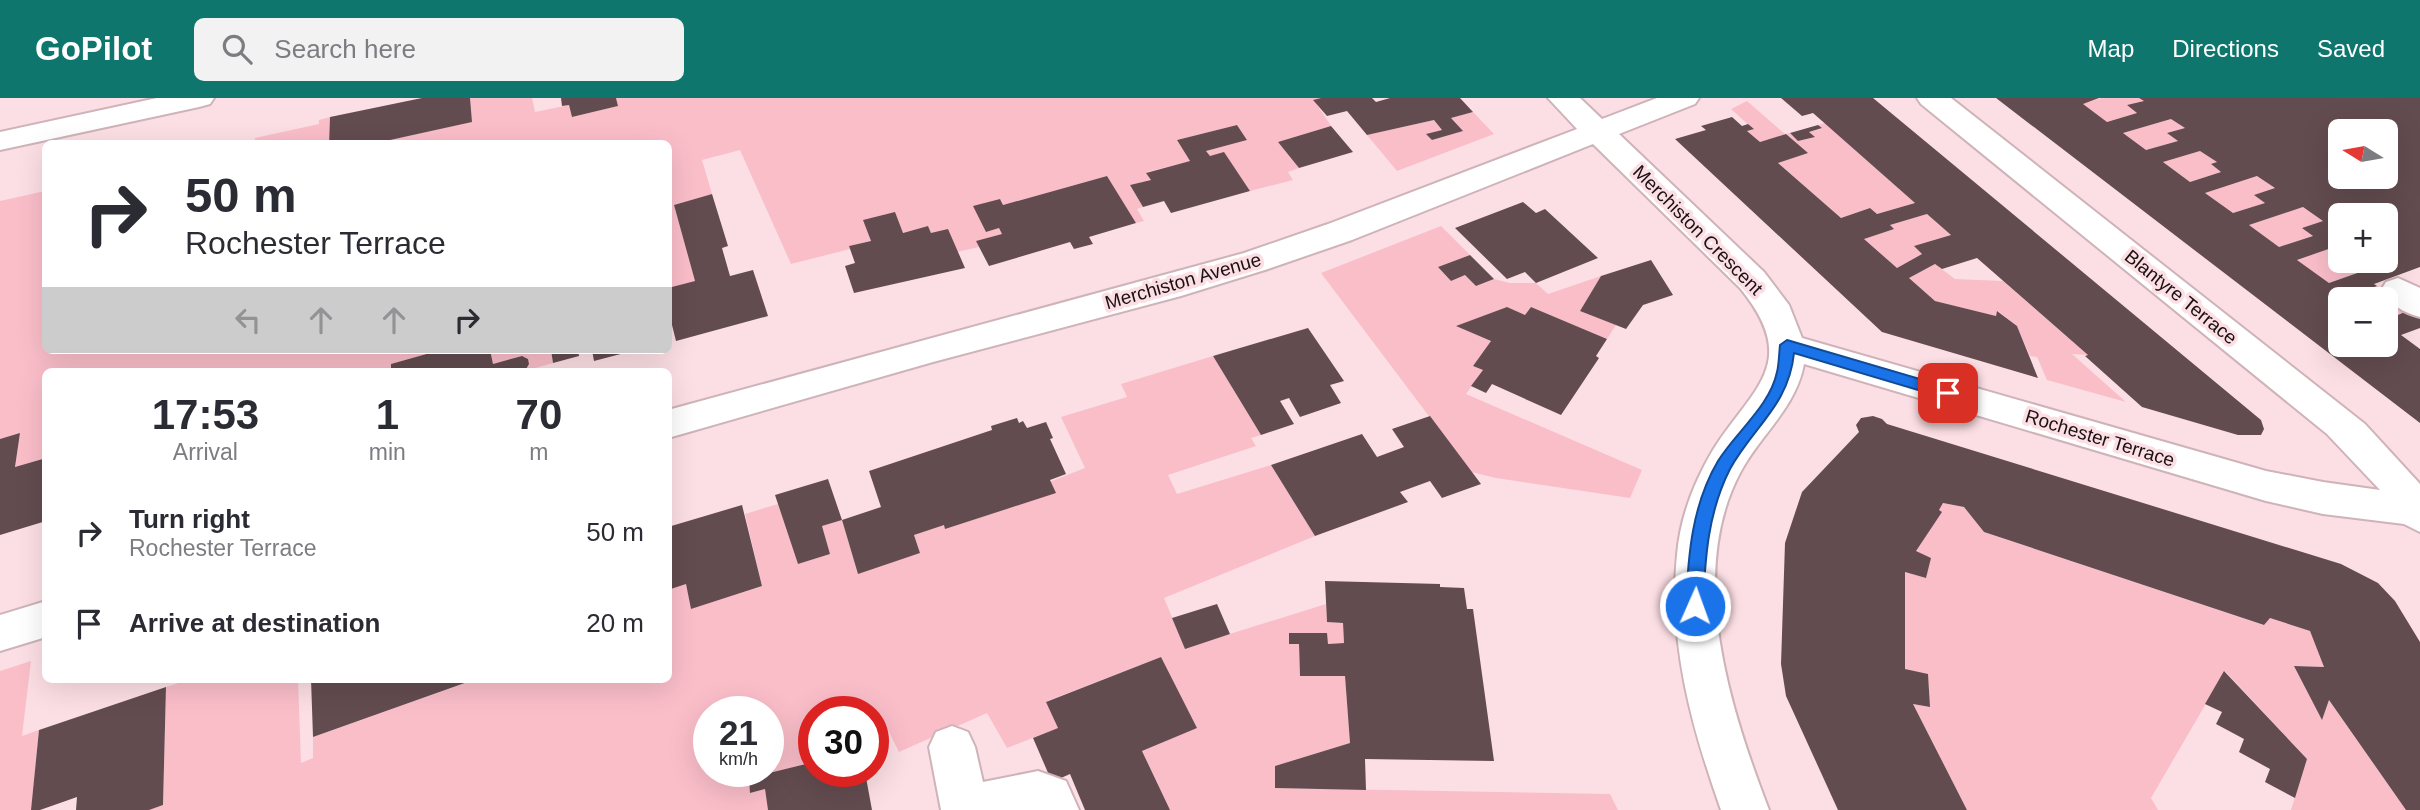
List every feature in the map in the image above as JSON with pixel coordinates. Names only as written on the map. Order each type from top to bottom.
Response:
[{"type":"street","points":[[0,141],[199,98]]},
{"type":"street","name":"Merchiston Crescent","points":[[1563,98],[1760,289],[1774,310],[1787,345],[1785,373],[1777,393],[1725,464],[1707,503],[1697,554],[1695,606],[1701,660],[1719,729],[1745,810]]},
{"type":"street","name":"Merchiston Avenue","points":[[672,423],[1244,265],[1340,232],[1684,98]]},
{"type":"street","name":"Blantyre Terrace","points":[[1932,98],[2340,424],[2372,453],[2418,513]]},
{"type":"street","name":"Rochester Terrace","points":[[1787,345],[2266,486],[2418,513]]},
{"type":"street","points":[[0,633],[42,620]]},
{"type":"street","points":[[952,747],[965,809],[1038,793],[1049,796],[1053,800],[1055,810]]},
{"type":"shaded area","points":[[470,98],[532,98],[535,112],[569,105],[572,117],[618,106],[616,98],[1321,98],[1314,100],[1331,126],[1278,142],[1299,168],[1288,172],[1293,180],[1250,191],[1224,153],[1210,156],[1206,151],[1247,140],[1237,125],[1177,140],[1190,161],[1147,172],[1151,180],[1130,185],[1143,207],[1137,209],[1144,221],[1136,223],[1107,176],[1003,205],[1000,199],[986,232],[999,228],[1002,234],[977,241],[979,247],[957,252],[931,233],[928,226],[903,233],[864,220],[871,241],[791,264],[740,150],[702,160],[712,194],[674,205],[695,281],[672,287],[672,140],[390,140],[471,122]]},
{"type":"shaded area","points":[[2102,98],[2139,98],[2144,101],[2128,105],[2137,113],[2107,122],[2082,104]]},
{"type":"shaded area","points":[[1747,101],[1785,134],[1790,133],[1799,141],[1814,137],[1809,132],[1821,129],[1818,125],[1825,123],[1915,203],[1877,214],[1870,208],[1841,218],[1778,163],[1807,153],[1786,134],[1760,142],[1747,131],[1753,129],[1731,109]]},
{"type":"shaded area","points":[[1473,112],[1494,134],[1397,171],[1367,135],[1434,120],[1442,130],[1427,134],[1432,140],[1462,131],[1451,118]]},
{"type":"shaded area","points":[[330,117],[329,140],[255,140],[319,124],[319,120]]},
{"type":"shaded area","points":[[2171,119],[2185,128],[2168,133],[2178,141],[2146,150],[2123,133]]},
{"type":"shaded area","points":[[2200,151],[2217,162],[2212,165],[2221,172],[2190,182],[2163,162]]},
{"type":"shaded area","points":[[2257,176],[2275,188],[2255,195],[2265,203],[2233,213],[2205,193]]},
{"type":"shaded area","points":[[42,192],[42,354],[426,354],[391,364],[391,368],[42,368],[42,459],[15,467],[20,434],[0,439],[0,201]]},
{"type":"shaded area","points":[[2303,207],[2323,221],[2303,228],[2313,236],[2279,247],[2249,225]]},
{"type":"shaded area","points":[[1927,214],[1951,235],[1915,246],[1922,254],[1897,268],[1864,239],[1890,225]]},
{"type":"shaded area","points":[[1441,226],[1470,255],[1438,267],[1451,281],[1465,275],[1476,286],[1494,279],[1510,283],[1536,283],[1548,294],[1601,276],[1580,311],[1616,325],[1607,339],[1531,307],[1525,315],[1507,307],[1457,326],[1491,341],[1473,366],[1483,370],[1466,394],[1642,470],[1630,498],[1471,472],[1321,273]]},
{"type":"shaded area","points":[[2328,249],[2328,273],[2357,273],[2329,283],[2297,260]]},
{"type":"shaded area","points":[[1935,264],[1955,279],[2003,281],[2088,355],[2072,354],[2126,402],[2047,380],[2037,357],[2030,356],[2017,326],[1998,311],[1996,316],[1935,301],[1909,278]]},
{"type":"shaded area","points":[[2398,300],[2411,309],[2398,315]]},
{"type":"shaded area","points":[[491,354],[552,354],[553,363],[527,368],[528,359],[521,356],[493,364]]},
{"type":"shaded area","points":[[1213,356],[1261,435],[1251,438],[1256,446],[1168,475],[1177,494],[1271,465],[1315,536],[1164,598],[1185,648],[1326,604],[1327,622],[1343,623],[1344,643],[1328,644],[1326,633],[1289,633],[1299,644],[1300,676],[1345,676],[1350,743],[1275,766],[1276,788],[1610,794],[1618,810],[1170,810],[1142,751],[1196,728],[1161,657],[1047,701],[1058,728],[1007,748],[987,713],[899,752],[889,732],[889,696],[798,696],[798,766],[784,770],[784,696],[693,696],[693,787],[750,787],[750,793],[765,789],[768,810],[149,810],[163,805],[166,687],[178,683],[298,683],[301,763],[313,758],[313,737],[466,683],[672,683],[672,589],[686,584],[691,609],[762,586],[745,514],[778,504],[798,564],[830,554],[822,526],[842,520],[858,573],[920,553],[914,535],[1085,468],[1061,417],[1127,397],[1121,384]]},
{"type":"shaded area","points":[[1943,503],[1964,507],[1984,532],[2263,625],[2270,618],[2310,631],[2324,667],[2295,666],[2322,719],[2329,700],[2406,810],[2291,810],[2307,759],[2225,671],[2151,798],[2158,810],[1967,810],[1913,704],[1929,707],[1928,675],[1905,669],[1905,572],[1926,578],[1930,558],[1916,551]]},
{"type":"shaded area","points":[[31,661],[22,736],[39,730],[31,810],[0,810],[0,671]]},
{"type":"building","points":[[422,98],[470,98],[472,122],[390,140],[329,140],[330,117]]},
{"type":"building","points":[[561,98],[616,98],[618,106],[572,117],[569,105],[562,106]]},
{"type":"building","points":[[1372,98],[1376,102],[1390,98],[1460,98],[1473,112],[1451,118],[1463,131],[1432,140],[1426,134],[1442,130],[1434,120],[1367,135],[1347,111],[1327,116],[1313,100]]},
{"type":"building","points":[[1781,98],[1873,98],[2261,420],[2264,429],[2261,435],[2238,435],[2142,407],[2085,356],[2088,355],[1977,258],[1942,269],[1935,264],[1909,278],[1935,301],[1996,316],[1997,311],[2017,326],[2038,378],[1882,332],[1675,139],[1706,130],[1701,126],[1732,117],[1742,126],[1748,124],[1754,129],[1747,131],[1760,142],[1786,134],[1808,153],[1778,163],[1841,218],[1870,208],[1877,214],[1915,203],[1813,113],[1802,116]],"holes":[[[1927,214],[1951,235],[1914,246],[1922,254],[1897,268],[1864,239],[1894,229],[1890,225]]]},
{"type":"building","points":[[1996,98],[2099,98],[2083,104],[2107,122],[2137,113],[2127,105],[2144,101],[2139,98],[2420,98],[2420,267],[2374,284],[2377,286],[2328,287],[2328,352]],"holes":[[[2171,119],[2185,128],[2167,133],[2178,141],[2146,150],[2123,133]],[[2200,151],[2217,162],[2211,164],[2221,172],[2190,182],[2163,162]],[[2257,176],[2275,188],[2254,195],[2265,203],[2233,213],[2205,193]],[[2303,207],[2323,221],[2302,228],[2313,236],[2279,247],[2249,225]]]},
{"type":"building","points":[[1237,125],[1247,140],[1206,151],[1210,156],[1224,152],[1250,191],[1171,213],[1164,201],[1143,207],[1130,185],[1151,180],[1146,173],[1190,161],[1177,140]]},
{"type":"building","points":[[1818,125],[1822,128],[1809,132],[1815,137],[1798,141],[1790,133]]},
{"type":"building","points":[[1331,126],[1353,152],[1299,168],[1278,142]]},
{"type":"building","points":[[1107,176],[1136,223],[1089,237],[1093,244],[1074,249],[1070,242],[989,266],[976,241],[1002,234],[999,228],[986,232],[973,206],[1000,199],[1003,205]]},
{"type":"building","points":[[712,194],[728,246],[722,248],[730,276],[753,270],[768,316],[676,341],[672,325],[672,287],[695,281],[674,205]]},
{"type":"building","points":[[1523,202],[1536,213],[1545,209],[1598,258],[1536,283],[1525,272],[1507,279],[1455,228]]},
{"type":"building","points":[[895,212],[903,233],[928,226],[931,233],[948,229],[965,268],[854,293],[845,266],[855,263],[849,246],[871,241],[863,220]]},
{"type":"building","points":[[1470,255],[1494,279],[1476,286],[1465,275],[1451,281],[1438,267]]},
{"type":"building","points":[[1651,260],[1673,295],[1643,305],[1626,329],[1580,311],[1601,276]]},
{"type":"building","points":[[1507,307],[1525,315],[1531,307],[1607,339],[1596,356],[1599,358],[1561,415],[1492,384],[1486,393],[1471,386],[1483,370],[1473,366],[1491,341],[1456,326]]},
{"type":"building","points":[[2411,309],[2420,316],[2420,328],[2401,335],[2420,349],[2420,423],[2334,357],[2398,357],[2398,315]]},
{"type":"building","points":[[1308,328],[1344,381],[1330,385],[1341,403],[1300,417],[1289,398],[1280,401],[1294,424],[1261,435],[1213,356]]},
{"type":"building","points":[[426,354],[491,354],[493,364],[522,356],[528,359],[529,364],[527,368],[391,368],[391,364]]},
{"type":"building","points":[[552,354],[579,354],[579,356],[553,363]]},
{"type":"building","points":[[593,354],[621,354],[594,361]]},
{"type":"building","points":[[1430,416],[1481,484],[1442,498],[1430,481],[1400,492],[1408,502],[1315,536],[1271,465],[1362,434],[1377,457],[1404,447],[1392,429]]},
{"type":"building","points":[[1873,416],[1887,424],[2341,564],[2378,583],[2395,601],[2420,642],[2420,810],[2406,810],[2329,700],[2322,720],[2294,666],[2324,667],[2310,631],[2270,618],[2264,625],[1984,532],[1964,507],[1943,503],[1939,510],[1942,512],[1916,551],[1931,558],[1926,578],[1905,572],[1905,669],[1928,674],[1930,707],[1913,704],[1967,810],[1838,810],[1786,696],[1781,664],[1785,543],[1802,492],[1859,432],[1856,425],[1861,418]]},
{"type":"building","points":[[1017,418],[1019,423],[1023,421],[1027,428],[1046,422],[1053,438],[1050,439],[1066,474],[1050,480],[1056,493],[945,529],[944,525],[914,535],[920,553],[858,574],[842,520],[881,507],[869,471],[992,430],[991,426]]},
{"type":"building","points":[[20,433],[15,467],[42,459],[42,522],[0,535],[0,439]]},
{"type":"building","points":[[828,479],[842,520],[822,526],[830,554],[798,564],[775,495]]},
{"type":"building","points":[[742,505],[762,586],[691,609],[686,584],[672,589],[672,526]]},
{"type":"building","points":[[1325,581],[1440,584],[1440,587],[1464,588],[1467,609],[1473,609],[1494,761],[1365,759],[1366,790],[1275,788],[1275,766],[1350,743],[1345,676],[1300,676],[1299,644],[1289,644],[1289,633],[1327,633],[1328,644],[1344,643],[1343,623],[1327,622]]},
{"type":"building","points":[[1217,604],[1230,634],[1185,649],[1172,618]]},
{"type":"building","points":[[1161,657],[1197,728],[1142,751],[1170,810],[1085,810],[1070,774],[1052,782],[1033,738],[1058,728],[1046,702]]},
{"type":"building","points":[[2224,671],[2307,759],[2295,798],[2265,782],[2270,769],[2239,752],[2244,739],[2216,724],[2222,712],[2205,704]]},
{"type":"building","points":[[311,683],[465,683],[313,737]]},
{"type":"building","points":[[166,687],[163,805],[149,810],[76,810],[77,797],[40,810],[31,810],[39,730]]},
{"type":"building","points":[[798,766],[798,787],[868,787],[872,810],[768,810],[765,789],[750,793],[750,787],[784,787],[784,769]]},
{"type":"route","points":[[1695,606],[1697,554],[1707,503],[1725,464],[1777,393],[1785,373],[1787,345],[1948,393]]}]
